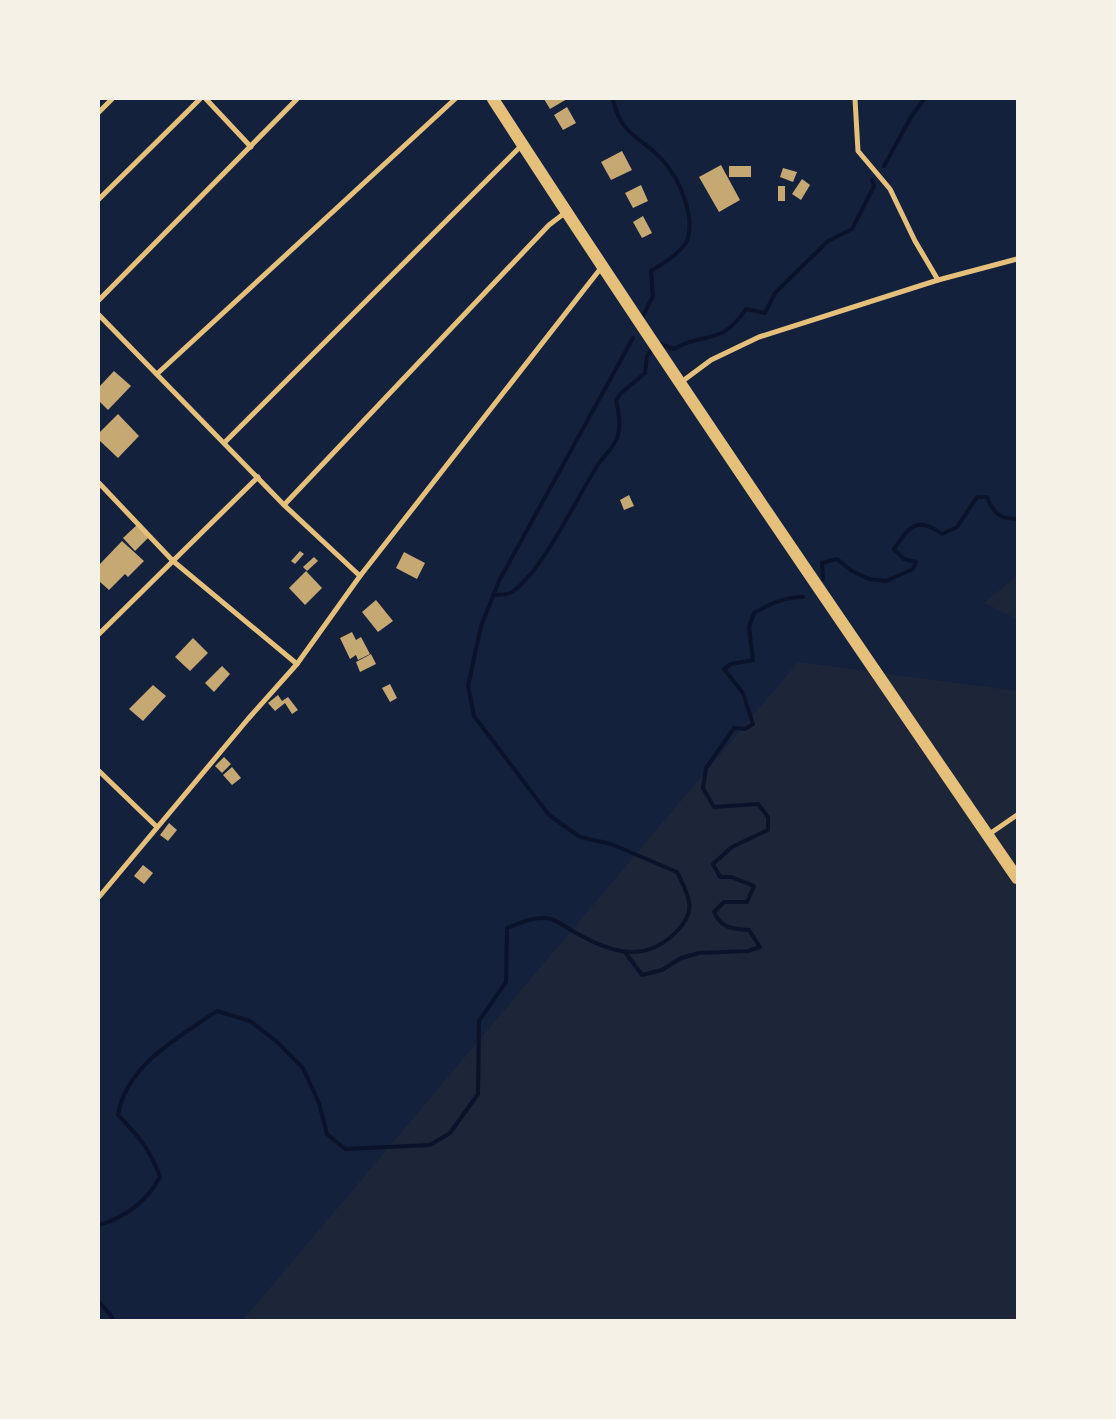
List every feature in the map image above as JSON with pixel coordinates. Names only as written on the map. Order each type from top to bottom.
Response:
[{"type":"highway","points":[[493,99],[625,303],[1017,878]]},
{"type":"street","points":[[99,112],[112,99]]},
{"type":"street","points":[[99,200],[200,99]]},
{"type":"street","points":[[206,99],[250,147]]},
{"type":"street","points":[[99,300],[297,99]]},
{"type":"street","points":[[158,374],[455,99]]},
{"type":"street","points":[[855,99],[858,151],[885,183],[938,280]]},
{"type":"street","points":[[224,443],[523,144]]},
{"type":"street","points":[[284,505],[549,225],[566,212]]},
{"type":"street","points":[[679,383],[711,360],[759,337],[938,280],[1017,259]]},
{"type":"street","points":[[99,897],[297,664],[360,576],[602,267]]},
{"type":"street","points":[[99,315],[284,505],[360,576]]},
{"type":"street","points":[[99,634],[101,628],[173,561],[258,477]]},
{"type":"street","points":[[99,484],[173,561],[297,664]]},
{"type":"street","points":[[99,771],[157,827]]},
{"type":"street","points":[[988,835],[1017,815]]},
{"type":"shaded area","points":[[1017,576],[1017,619],[984,603]]},
{"type":"shaded area","points":[[798,662],[1017,691],[1017,1320],[243,1320]]},
{"type":"building","points":[[544,99],[567,99],[550,109]]},
{"type":"building","points":[[567,107],[576,123],[563,130],[554,115]]},
{"type":"building","points":[[622,151],[632,170],[611,180],[601,162]]},
{"type":"building","points":[[721,165],[740,200],[719,212],[699,177]]},
{"type":"building","points":[[729,166],[751,166],[751,177],[729,177]]},
{"type":"building","points":[[783,168],[797,172],[793,182],[780,177]]},
{"type":"building","points":[[802,179],[810,185],[801,200],[792,194]]},
{"type":"building","points":[[641,185],[648,201],[633,208],[625,193]]},
{"type":"building","points":[[778,186],[785,186],[785,201],[778,201]]},
{"type":"building","points":[[643,216],[652,233],[642,238],[633,222]]},
{"type":"building","points":[[114,371],[131,386],[108,410],[99,401],[99,387]]},
{"type":"building","points":[[118,414],[139,436],[118,458],[99,440],[99,433]]},
{"type":"building","points":[[629,495],[634,506],[624,510],[620,500]]},
{"type":"building","points":[[139,523],[151,535],[135,551],[123,538]]},
{"type":"building","points":[[122,541],[144,561],[128,577],[125,574],[109,590],[99,581],[99,565]]},
{"type":"building","points":[[300,551],[304,554],[295,564],[291,561]]},
{"type":"building","points":[[404,552],[425,563],[417,579],[396,568]]},
{"type":"building","points":[[314,557],[318,561],[307,571],[303,567]]},
{"type":"building","points":[[306,571],[322,588],[305,605],[289,588]]},
{"type":"building","points":[[376,600],[393,621],[378,632],[362,612]]},
{"type":"building","points":[[352,632],[356,640],[361,637],[370,654],[358,660],[356,655],[350,659],[340,638]]},
{"type":"building","points":[[193,638],[208,653],[190,671],[175,657]]},
{"type":"building","points":[[371,654],[376,664],[360,672],[356,662]]},
{"type":"building","points":[[222,666],[230,674],[214,692],[205,683]]},
{"type":"building","points":[[390,684],[397,698],[390,702],[382,688]]},
{"type":"building","points":[[153,685],[166,696],[143,721],[129,709]]},
{"type":"building","points":[[278,695],[282,701],[288,697],[298,710],[292,714],[285,703],[275,711],[268,703]]},
{"type":"building","points":[[224,757],[231,764],[222,773],[215,766]]},
{"type":"building","points":[[232,767],[241,778],[232,785],[223,775]]},
{"type":"building","points":[[169,823],[177,830],[168,841],[160,835]]},
{"type":"building","points":[[143,865],[153,873],[144,884],[134,876]]},
{"type":"waterway","points":[[613,99],[621,122],[634,136],[657,154],[671,170],[684,198],[689,219],[686,243],[672,257],[651,271],[653,296],[643,316]]},
{"type":"waterway","points":[[884,166],[911,117],[924,99]]},
{"type":"waterway","points":[[660,344],[674,349],[685,343],[720,334],[737,321],[746,309],[765,313],[775,293],[828,241],[852,229],[874,186],[872,180]]},
{"type":"waterway","points":[[99,1225],[109,1222],[135,1207],[149,1194],[160,1177],[153,1159],[143,1143],[118,1115],[123,1097],[132,1081],[156,1054],[217,1011],[250,1021],[276,1041],[303,1068],[319,1103],[327,1134],[345,1149],[430,1145],[450,1133],[478,1094],[479,1021],[506,982],[507,928],[534,919],[546,918],[558,922],[591,941],[617,950],[630,952],[654,947],[666,940],[684,922],[688,915],[689,902],[677,872],[611,844],[580,837],[549,815],[474,716],[468,686],[481,626],[500,579],[633,338]]},
{"type":"waterway","points":[[493,595],[512,592],[536,568],[599,463],[615,443],[619,427],[616,401],[620,394],[645,373],[647,356],[654,347]]},
{"type":"waterway","points":[[823,579],[822,563],[837,559],[852,571],[869,579],[886,581],[913,569],[916,562],[904,559],[894,549],[904,535],[914,526],[920,525],[926,525],[942,534],[957,527],[977,497],[987,497],[998,514],[1006,518],[1017,519]]},
{"type":"waterway","points":[[625,952],[642,975],[662,970],[681,958],[699,953],[748,951],[760,947],[749,930],[728,927],[720,921],[714,912],[724,902],[747,902],[754,886],[731,877],[720,877],[713,864],[732,847],[768,830],[768,817],[758,804],[714,807],[703,788],[706,768],[734,728],[745,729],[753,724],[743,693],[724,669],[731,664],[753,660],[749,627],[754,613],[777,602],[803,597]]},
{"type":"waterway","points":[[99,1302],[113,1320]]}]
